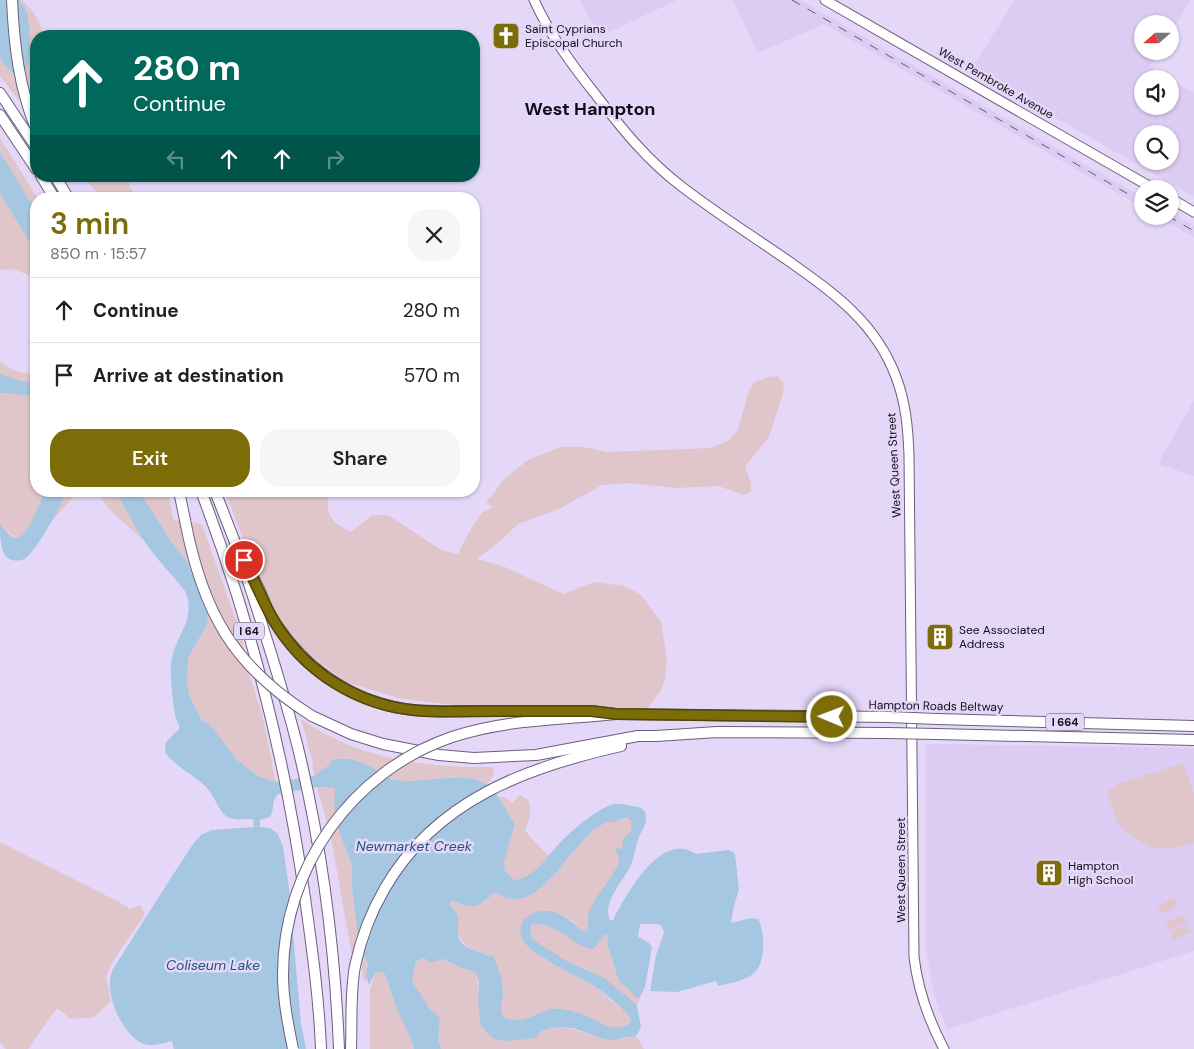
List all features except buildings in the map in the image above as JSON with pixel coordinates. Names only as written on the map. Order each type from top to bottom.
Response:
[{"type":"highway","points":[[12,0],[15,56],[24,97],[30,113]]},
{"type":"highway","points":[[0,93],[30,138]]},
{"type":"highway","points":[[0,115],[30,160]]},
{"type":"highway","points":[[0,123],[25,152]]},
{"type":"highway","points":[[180,497],[193,561],[202,588],[212,611],[228,638],[244,660],[263,680],[312,716],[351,734],[383,744],[439,755],[474,758],[536,754],[638,736],[656,736]]},
{"type":"highway","name":"I 64","points":[[203,497],[232,576],[251,639],[271,714],[284,774],[299,858],[315,974],[321,1049]]},
{"type":"highway","name":"I 64","points":[[217,497],[236,544],[279,680],[307,789],[328,906],[340,1049]]},
{"type":"highway","points":[[236,544],[270,613],[291,644],[316,670],[340,686],[366,698],[393,707],[422,711],[591,711],[616,714]]},
{"type":"highway","points":[[293,1049],[286,1015],[283,973],[285,938],[292,907],[300,882],[315,851],[333,823],[354,799],[401,761],[452,737],[524,721],[616,714]]},
{"type":"highway","name":"Hampton Roads Beltway","points":[[616,714],[888,717],[1194,726]]},
{"type":"highway","name":"I 664","points":[[656,736],[717,732],[888,733],[1194,740]]},
{"type":"highway","points":[[351,1049],[353,983],[367,925],[391,878],[412,849],[454,810],[508,781],[570,759],[656,736]]},
{"type":"main road","name":"West Queen Street","points":[[534,0],[565,55],[636,146],[681,186],[824,286],[851,308],[872,334],[896,377],[907,420],[909,456],[914,957],[923,1001],[930,1021],[944,1049]]},
{"type":"main road","name":"West Pembroke Avenue","points":[[825,0],[1138,180]]},
{"type":"main road","points":[[1179,203],[1194,212]]},
{"type":"shaded area","points":[[19,0],[22,0],[36,16],[42,30],[30,30],[30,75],[28,85],[19,92],[19,100],[0,76],[0,52],[3,64],[14,75],[25,73],[29,55],[29,26],[24,8]]},
{"type":"shaded area","points":[[580,0],[677,0],[599,37]]},
{"type":"shaded area","points":[[733,0],[800,0],[1134,192],[1134,202],[824,24],[758,53]]},
{"type":"shaded area","points":[[1015,0],[1191,0],[1179,19],[1179,15],[1134,15],[1134,60],[1154,60],[1150,67],[1155,70],[1134,70],[1134,115],[1179,115],[1179,84],[1194,93],[1194,197],[1179,188],[1179,180],[1164,180],[1147,170],[1179,170],[1179,125],[1134,125],[1134,163],[971,69]]},
{"type":"shaded area","points":[[0,138],[34,192],[30,192],[30,201],[0,152]]},
{"type":"shaded area","points":[[88,182],[129,182],[133,192],[96,192]]},
{"type":"shaded area","points":[[0,193],[30,243],[30,276],[13,269],[0,270]]},
{"type":"shaded area","points":[[1179,217],[1194,226],[1194,237],[1173,225],[1179,225]]},
{"type":"shaded area","points":[[0,362],[15,371],[30,374],[30,382],[21,381],[0,374]]},
{"type":"shaded area","points":[[777,376],[783,382],[784,390],[769,437],[745,466],[751,484],[751,491],[745,495],[718,486],[676,488],[630,483],[602,485],[559,509],[518,524],[477,559],[505,567],[563,594],[594,582],[624,586],[640,594],[661,622],[667,660],[665,679],[661,690],[639,720],[499,710],[402,699],[346,682],[300,646],[284,627],[259,580],[227,497],[328,497],[331,517],[351,532],[373,515],[388,515],[441,550],[458,554],[469,532],[482,513],[493,507],[486,502],[503,480],[528,460],[561,447],[583,447],[608,452],[711,448],[728,441],[738,430],[749,390],[755,382]]},
{"type":"shaded area","points":[[0,393],[30,396],[30,497],[43,497],[31,525],[22,536],[16,539],[0,524]]},
{"type":"shaded area","points":[[1194,400],[1194,476],[1158,464]]},
{"type":"shaded area","points":[[65,497],[73,497],[50,523]]},
{"type":"shaded area","points":[[100,497],[118,497],[144,541],[111,511]]},
{"type":"shaded area","points":[[143,497],[169,497],[173,519],[202,525],[242,637],[249,674],[262,714],[276,782],[258,776],[236,759],[211,726],[201,719],[189,694],[187,682],[188,658],[208,623],[207,608],[187,561],[175,547]]},
{"type":"shaded area","points":[[301,719],[345,744],[369,752],[418,763],[443,766],[494,767],[493,775],[488,784],[461,777],[418,782],[400,781],[392,779],[357,761],[341,758],[331,760],[329,765],[314,776],[312,759]]},
{"type":"shaded area","name":"Hampton High School","points":[[926,744],[1194,748],[1194,951],[947,1029],[934,995],[926,950]]},
{"type":"shaded area","points":[[1180,764],[1184,765],[1194,794],[1194,843],[1169,849],[1155,848],[1139,841],[1126,832],[1117,821],[1107,791],[1121,783]]},
{"type":"shaded area","points":[[317,787],[335,788],[334,808],[339,831],[352,866],[352,887],[359,946],[368,964],[367,981],[363,980],[362,965],[352,956],[331,837]]},
{"type":"shaded area","points":[[520,795],[528,800],[530,808],[525,830],[549,856],[529,875],[514,880],[505,871],[504,861],[515,824],[497,797],[504,797],[512,803]]},
{"type":"shaded area","points":[[628,817],[631,821],[631,831],[623,840],[623,848],[615,851],[619,864],[593,903],[588,914],[588,929],[584,932],[572,920],[545,910],[521,924],[541,957],[597,988],[627,1014],[631,1019],[629,1025],[612,1028],[583,1014],[563,1009],[547,1010],[528,1018],[513,1020],[504,1018],[501,1007],[503,996],[502,983],[494,957],[471,948],[462,941],[457,928],[458,919],[450,905],[452,900],[461,905],[484,902],[495,891],[526,897],[536,892],[557,872],[593,830],[607,822],[621,821]]},
{"type":"shaded area","points":[[0,842],[130,909],[140,905],[145,914],[115,958],[106,976],[111,1001],[94,1017],[71,1019],[57,1008],[28,1049],[6,1049],[0,1043]]},
{"type":"shaded area","points":[[1175,898],[1178,906],[1161,914],[1158,906]]},
{"type":"shaded area","points":[[1183,915],[1186,923],[1169,930],[1166,922]]},
{"type":"shaded area","points":[[533,924],[554,927],[570,938],[608,936],[608,946],[619,982],[639,999],[637,1006],[614,986],[586,969],[565,960],[532,939],[530,927]]},
{"type":"shaded area","points":[[1187,925],[1190,933],[1173,940],[1170,932]]},
{"type":"shaded area","points":[[424,958],[441,959],[475,972],[479,991],[481,1026],[535,1038],[544,1031],[560,1027],[605,1039],[636,1036],[644,1049],[441,1049],[438,1039],[440,1018],[430,1009],[412,981],[416,961]]},
{"type":"shaded area","points":[[376,971],[384,973],[386,976],[414,1049],[370,1049],[370,990]]},
{"type":"water","points":[[0,0],[19,0],[26,12],[30,46],[28,64],[23,76],[17,77],[3,64],[0,56]]},
{"type":"water","points":[[0,152],[30,201],[30,243],[0,193]]},
{"type":"water","points":[[0,374],[21,381],[30,382],[30,396],[0,393]]},
{"type":"water","points":[[42,497],[65,497],[42,538],[29,555],[21,560],[9,559],[2,548],[0,524],[12,537],[19,538],[28,528]]},
{"type":"water","name":"Newmarket Creek","points":[[118,497],[143,497],[175,547],[187,561],[207,608],[208,623],[188,658],[187,682],[189,694],[201,719],[211,726],[236,759],[258,776],[276,782],[314,776],[329,765],[331,760],[351,759],[363,763],[395,780],[418,781],[454,777],[476,780],[486,784],[502,802],[515,824],[504,862],[505,871],[514,880],[528,876],[584,821],[606,807],[613,804],[623,804],[643,809],[646,816],[645,822],[630,867],[611,900],[608,913],[610,920],[613,920],[635,882],[657,858],[670,851],[683,849],[696,854],[728,850],[735,855],[739,890],[731,923],[751,918],[758,919],[763,938],[763,954],[759,967],[752,975],[743,980],[718,986],[716,981],[677,992],[650,991],[656,955],[664,933],[662,926],[657,924],[640,924],[638,937],[649,943],[652,947],[645,987],[639,999],[619,982],[608,946],[608,936],[605,935],[593,949],[577,944],[552,927],[533,924],[530,927],[532,939],[565,960],[604,978],[637,1006],[641,1027],[636,1036],[610,1040],[573,1028],[561,1027],[550,1028],[541,1032],[535,1038],[504,1041],[492,1038],[481,1026],[478,1004],[479,982],[475,972],[442,959],[431,963],[424,958],[416,961],[412,981],[430,1009],[440,1018],[438,1039],[441,1049],[414,1049],[384,973],[376,972],[369,985],[366,975],[368,964],[359,946],[352,887],[352,866],[339,831],[334,808],[335,788],[317,787],[278,794],[274,799],[270,817],[260,820],[260,827],[270,828],[278,834],[283,847],[289,888],[301,1024],[306,1049],[174,1049],[172,1041],[151,1045],[144,1044],[136,1039],[128,1032],[112,1000],[110,978],[113,969],[193,844],[201,835],[212,830],[254,827],[253,819],[236,819],[226,816],[206,787],[169,758],[165,752],[166,742],[179,729],[173,704],[171,665],[176,646],[187,620],[189,611],[188,601],[185,591],[148,546]],"holes":[[[625,818],[631,821],[631,831],[622,840],[623,848],[615,849],[619,864],[593,903],[588,914],[588,929],[584,932],[563,916],[548,911],[540,911],[524,919],[520,932],[525,944],[533,950],[594,986],[607,996],[631,1019],[629,1024],[623,1027],[612,1027],[580,1013],[563,1009],[547,1010],[528,1018],[513,1020],[504,1018],[501,1007],[503,996],[502,983],[494,957],[467,947],[460,941],[457,916],[450,905],[452,900],[465,906],[475,906],[495,892],[506,898],[526,897],[536,892],[557,872],[593,830],[607,822],[616,822]]]},
{"type":"railway","points":[[792,0],[1134,197]]},
{"type":"railway","points":[[1179,222],[1194,231]]},
{"type":"place","name":"Saint Cyprians Episcopal Church","points":[[506,36]]},
{"type":"place","name":"See Associated Address","points":[[940,637]]},
{"type":"place","name":"Hampton High School","points":[[1049,873]]},
{"type":"district","name":"West Hampton","points":[[590,109]]},
{"type":"route","points":[[244,560],[273,620],[296,651],[324,676],[349,691],[374,702],[412,710],[431,711],[591,711],[616,714],[832,717]]},
{"type":"water label","name":"Coliseum Lake","points":[[213,965]]}]
